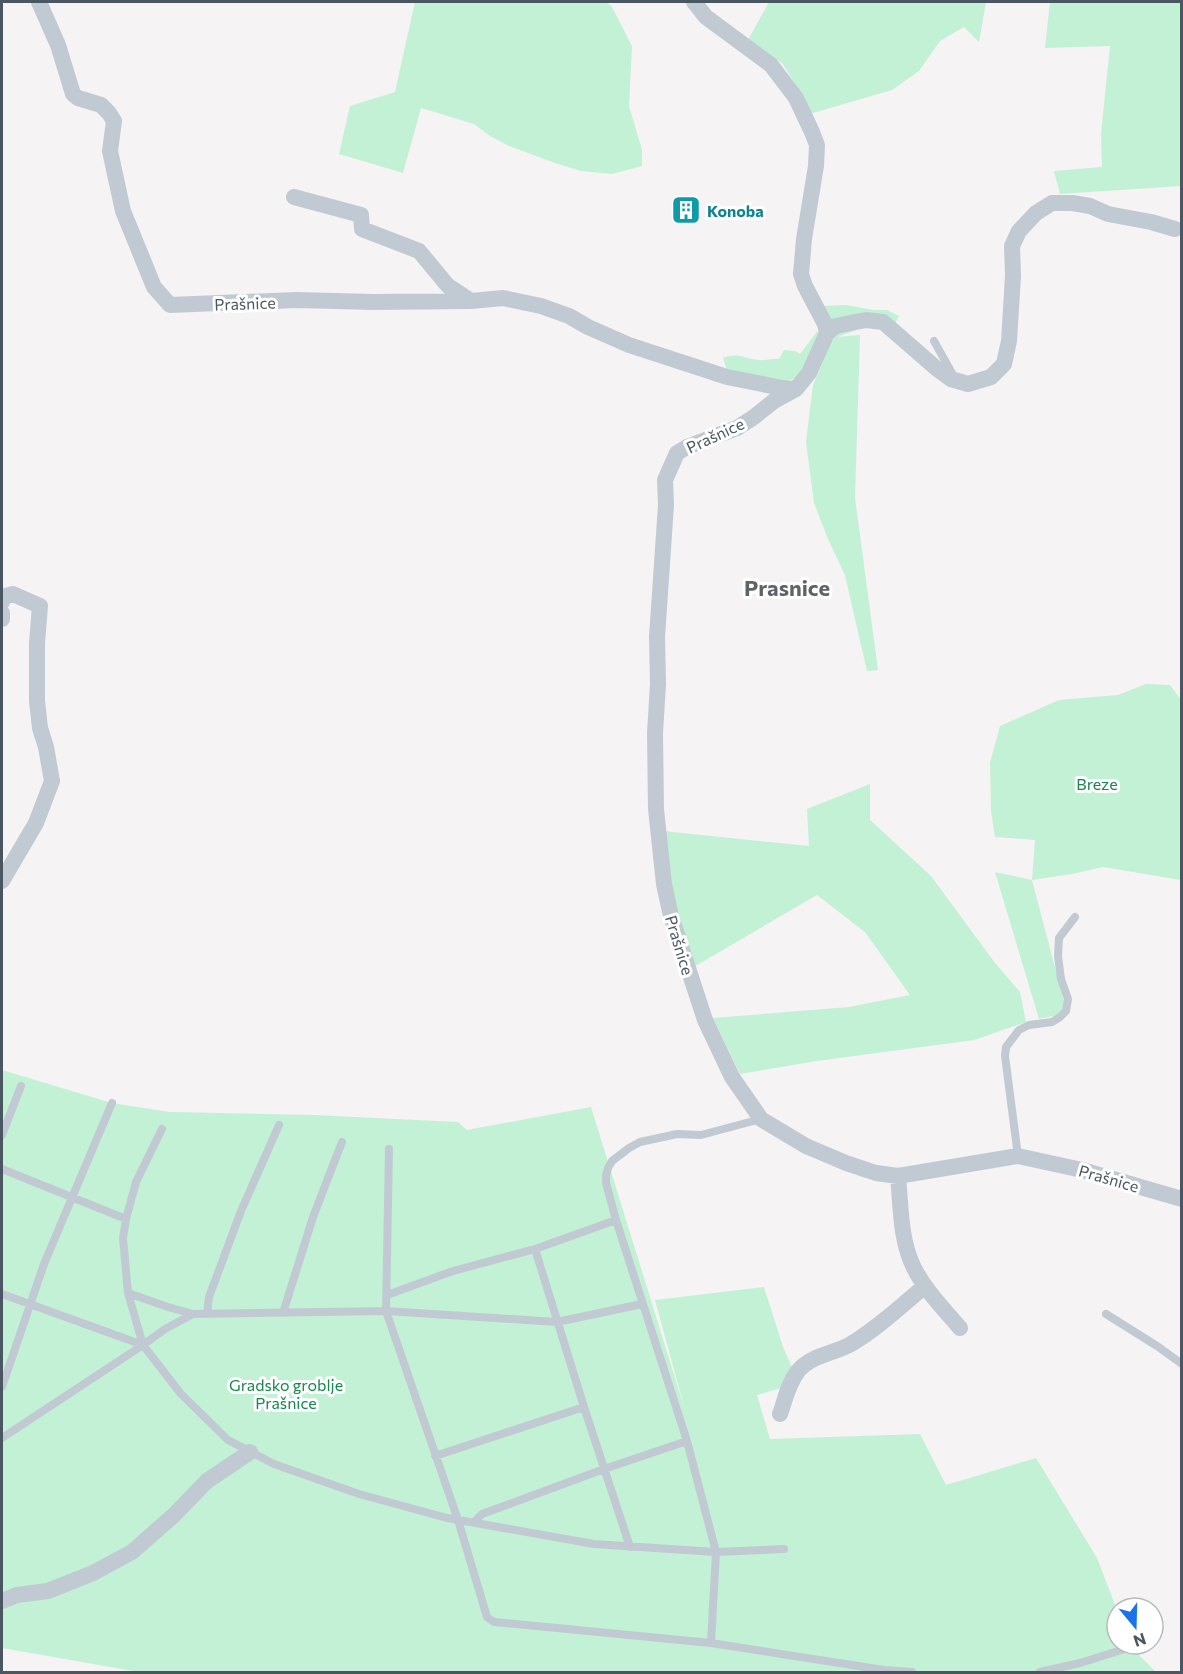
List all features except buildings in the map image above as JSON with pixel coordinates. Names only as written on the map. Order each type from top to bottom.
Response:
[{"type":"street","name":"Prašnice","points":[[39,2],[58,45],[73,94],[78,98],[101,105],[110,113],[114,121],[110,151],[123,211],[154,287],[170,305],[297,300],[373,302],[471,301],[503,298],[541,306],[569,316],[628,345],[727,377],[796,389]]},
{"type":"street","points":[[694,2],[706,17],[771,65],[796,98],[812,132],[817,145],[816,166],[804,239],[801,274],[827,333],[836,326],[858,321],[883,322],[951,379],[968,384],[991,378],[1004,364],[1009,341],[1013,276],[1012,246],[1019,231],[1036,213],[1052,203],[1072,203],[1090,206],[1108,214],[1175,229]]},
{"type":"street","points":[[294,197],[361,215],[362,230],[419,251],[448,286],[471,301]]},
{"type":"street","name":"Prašnice","points":[[827,333],[809,373],[796,389],[774,401],[737,428],[677,453],[665,480],[666,505],[657,637],[656,809],[664,884],[671,916],[705,1020],[732,1077],[761,1119],[806,1146],[846,1163],[876,1173],[898,1176],[1018,1156],[1082,1170],[1182,1199]]},
{"type":"street","points":[[2,602],[3,597],[13,594],[40,606],[37,643],[38,701],[40,728],[52,782],[36,823],[2,881]]},
{"type":"street","points":[[2,614],[2,619]]},
{"type":"street","points":[[898,1176],[904,1238],[914,1268],[925,1286],[960,1328]]},
{"type":"street","points":[[780,1414],[790,1383],[799,1370],[812,1359],[850,1344],[925,1286]]},
{"type":"street","points":[[2,1601],[17,1595],[48,1591],[93,1573],[132,1552],[174,1515],[207,1481],[250,1452]]},
{"type":"lane","points":[[934,341],[956,380]]},
{"type":"lane","points":[[1018,1156],[1005,1056],[1006,1047],[1019,1030],[1029,1025],[1052,1022],[1066,1011],[1068,999],[1058,956],[1059,938],[1074,917]]},
{"type":"lane","points":[[2,1135],[21,1086]]},
{"type":"lane","points":[[2,1387],[44,1264],[112,1103]]},
{"type":"lane","points":[[711,1642],[716,1552],[687,1441],[616,1220],[606,1176],[612,1161],[640,1142],[677,1134],[701,1135],[761,1119]]},
{"type":"lane","points":[[207,1314],[209,1297],[241,1211],[279,1125]]},
{"type":"lane","points":[[162,1129],[136,1182],[126,1220],[123,1238],[128,1293],[143,1345],[181,1394],[228,1440],[274,1464],[359,1494],[447,1518],[594,1544],[716,1552],[784,1550]]},
{"type":"lane","points":[[283,1313],[313,1217],[342,1142]]},
{"type":"lane","points":[[388,1149],[386,1311],[458,1520],[487,1617],[494,1622],[711,1642],[884,1670],[912,1672]]},
{"type":"lane","points":[[2,1169],[126,1220]]},
{"type":"lane","points":[[387,1295],[453,1271],[535,1250],[616,1220]]},
{"type":"lane","points":[[535,1250],[630,1546]]},
{"type":"lane","points":[[128,1293],[193,1314],[386,1311],[557,1322],[642,1304]]},
{"type":"lane","points":[[2,1294],[143,1345]]},
{"type":"lane","points":[[2,1438],[165,1329],[193,1314]]},
{"type":"lane","points":[[1106,1314],[1182,1364]]},
{"type":"lane","points":[[435,1456],[584,1407]]},
{"type":"lane","points":[[474,1522],[482,1514],[687,1441]]},
{"type":"lane","points":[[1040,1672],[1105,1655]]},
{"type":"green space","points":[[415,2],[607,2],[612,7],[632,46],[629,106],[642,150],[642,166],[612,174],[581,171],[509,146],[474,124],[421,108],[403,173],[339,154],[350,106],[395,92]]},
{"type":"green space","points":[[769,2],[986,2],[979,42],[964,27],[940,41],[919,71],[892,90],[806,115],[797,87],[783,64],[748,40]]},
{"type":"green space","points":[[1050,2],[1181,2],[1181,186],[1060,194],[1054,171],[1102,167],[1101,134],[1110,46],[1045,48]]},
{"type":"green space","points":[[846,305],[887,310],[899,316],[889,335],[880,326],[860,329],[837,337],[860,335],[855,498],[878,670],[867,671],[845,575],[814,503],[806,442],[813,385],[822,364],[822,306]]},
{"type":"green space","points":[[819,329],[806,376],[772,384],[728,373],[723,358],[738,356],[762,360],[779,359],[784,350],[800,354]]},
{"type":"green space","name":"Breze","points":[[1146,684],[1170,685],[1181,700],[1181,880],[1103,867],[1032,880],[1035,840],[995,837],[991,811],[990,763],[1000,726],[1059,700],[1118,695]]},
{"type":"green space","points":[[870,784],[870,820],[931,876],[995,963],[1020,992],[1026,1022],[974,1040],[740,1074],[713,1018],[849,1007],[910,995],[865,932],[817,895],[692,968],[675,914],[663,831],[809,846],[807,809]]},
{"type":"green space","points":[[995,872],[1032,880],[1067,1013],[1039,1019]]},
{"type":"green space","name":"Gradsko groblje Prašnice","points":[[2,1070],[112,1103],[169,1112],[314,1115],[458,1122],[467,1130],[591,1107],[685,1410],[655,1300],[764,1287],[783,1347],[799,1383],[757,1395],[770,1439],[920,1434],[946,1485],[1036,1458],[1097,1558],[1112,1596],[1105,1596],[1105,1656],[1140,1656],[1156,1672],[139,1672],[2,1648]]},
{"type":"place","name":"Konoba","points":[[686,210]]},
{"type":"district","name":"Prasnice","points":[[787,587]]}]
